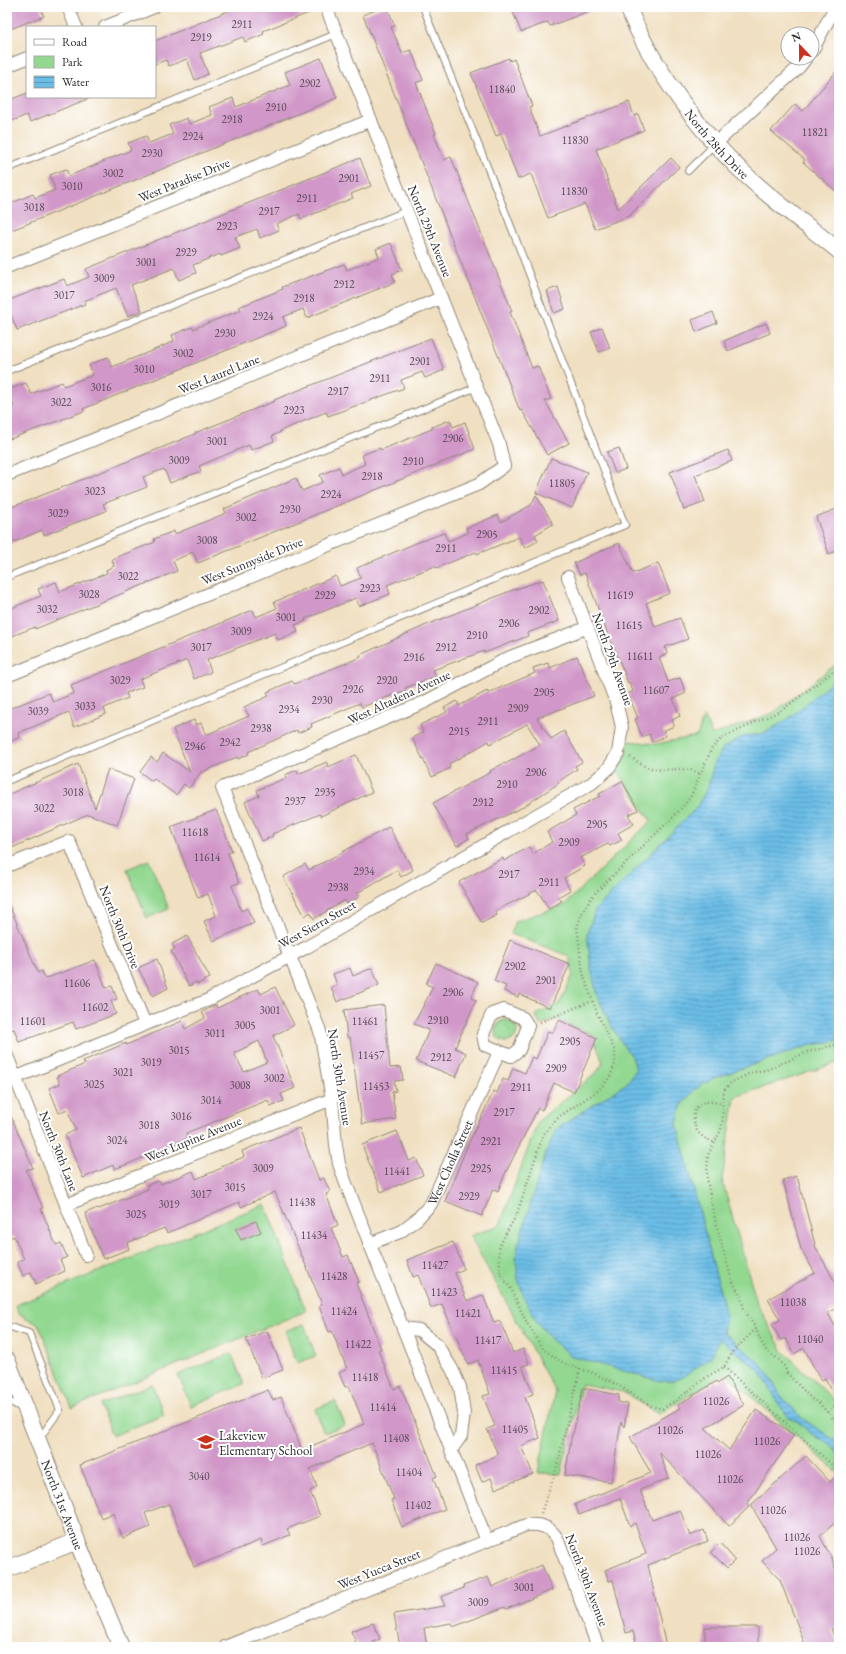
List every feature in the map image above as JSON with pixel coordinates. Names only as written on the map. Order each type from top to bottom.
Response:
[{"type":"street","points":[[68,7],[76,26]]},
{"type":"street","points":[[107,26],[154,7]]},
{"type":"street","name":"North 29th Avenue","points":[[326,7],[477,387],[499,444],[504,466]]},
{"type":"street","name":"North 28th Drive","points":[[628,7],[633,21],[659,68],[715,144],[756,184],[839,251]]},
{"type":"street","points":[[820,36],[835,7]]},
{"type":"street","points":[[7,66],[26,58]]},
{"type":"street","points":[[715,144],[800,66]]},
{"type":"street","name":"West Paradise Drive","points":[[7,267],[371,120]]},
{"type":"street","name":"West Laurel Lane","points":[[7,475],[441,298]]},
{"type":"street","name":"West Sunnyside Drive","points":[[7,676],[479,484],[504,466]]},
{"type":"street","name":"North 29th Avenue","points":[[568,577],[586,628],[616,702],[622,727],[618,753]]},
{"type":"street","name":"West Altadena Avenue","points":[[222,788],[426,702],[510,657],[586,628]]},
{"type":"street","name":"West Sierra Street","points":[[11,1079],[145,1024],[206,1001],[289,957],[592,783],[608,769],[618,753]]},
{"type":"street","name":"North 30th Avenue","points":[[222,788],[320,1031],[332,1099],[339,1164],[369,1244],[487,1541]]},
{"type":"street","name":"North 30th Drive","points":[[7,866],[70,841],[145,1024]]},
{"type":"street","points":[[504,1010],[523,1018],[528,1026],[520,1050],[511,1056],[499,1052],[485,1045],[483,1034],[492,1014],[504,1010]]},
{"type":"street","name":"West Cholla Street","points":[[369,1244],[400,1232],[417,1219],[431,1204],[499,1052]]},
{"type":"street","name":"North 30th Lane","points":[[7,1056],[11,1079],[66,1205],[86,1255]]},
{"type":"street","name":"West Lupine Avenue","points":[[66,1205],[332,1099]]},
{"type":"street","points":[[403,1328],[419,1330],[437,1345],[452,1369],[460,1387],[464,1413],[461,1436],[451,1450]]},
{"type":"street","name":"North 31st Avenue","points":[[7,1360],[77,1541],[121,1647]]},
{"type":"street","name":"West Yucca Street","points":[[225,1647],[526,1525],[536,1524],[544,1526]]},
{"type":"street","name":"North 30th Avenue","points":[[544,1526],[553,1532],[557,1538],[598,1647]]},
{"type":"street","points":[[7,1569],[77,1541]]},
{"type":"lane","points":[[7,781],[625,525],[507,216],[423,7]]},
{"type":"lane","points":[[7,168],[336,34]]},
{"type":"lane","points":[[688,171],[715,144]]},
{"type":"lane","points":[[7,371],[406,211]]},
{"type":"lane","points":[[7,577],[477,387]]},
{"type":"lane","points":[[7,1326],[29,1333],[60,1410],[38,1440]]},
{"type":"lane","points":[[7,1400],[27,1411]]},
{"type":"path","points":[[756,1329],[732,1351],[724,1367],[708,1376],[662,1409],[651,1406],[618,1385],[591,1372],[560,1361],[543,1349],[527,1323],[510,1287],[500,1274],[499,1246],[518,1214],[543,1135],[560,1116],[599,1090],[610,1078],[615,1064],[615,1051],[592,1001],[583,974],[577,926],[583,911],[594,894],[690,798],[712,748],[722,738],[782,710],[839,667]]},
{"type":"path","points":[[618,753],[631,758],[646,768],[661,770],[679,768],[691,770],[700,774]]},
{"type":"path","points":[[528,1026],[592,1001]]},
{"type":"path","points":[[839,1044],[807,1052],[766,1070],[753,1072],[732,1082],[725,1089],[721,1104],[723,1118],[721,1130],[713,1142],[708,1155],[707,1178],[713,1212],[731,1278],[761,1342],[766,1350],[779,1360],[785,1367],[787,1373],[812,1399],[819,1403],[839,1425]]},
{"type":"path","points":[[713,1142],[701,1136],[696,1130],[694,1112],[703,1102],[721,1104]]},
{"type":"path","points":[[724,1367],[839,1471]]},
{"type":"path","points":[[541,1514],[556,1470],[580,1369]]},
{"type":"path","points":[[827,1412],[839,1403]]},
{"type":"green space","points":[[839,662],[839,1062],[735,1097],[722,1180],[757,1303],[782,1350],[839,1405],[839,1474],[725,1373],[659,1414],[623,1392],[582,1384],[561,1474],[538,1473],[555,1391],[470,1236],[500,1225],[538,1121],[596,1073],[603,1063],[592,1034],[556,1019],[540,1025],[536,1015],[560,1003],[573,974],[569,956],[511,934],[515,921],[563,906],[651,821],[617,770],[623,761],[629,741],[656,744],[697,736],[704,716],[712,735],[773,713]]},
{"type":"green space","points":[[149,860],[169,909],[147,918],[127,869]]},
{"type":"green space","points":[[506,1020],[514,1023],[517,1031],[514,1039],[506,1042],[498,1039],[495,1031],[498,1023]]},
{"type":"green space","points":[[265,1204],[306,1311],[72,1408],[39,1325],[18,1313],[16,1305]]},
{"type":"green space","points":[[304,1324],[316,1356],[297,1363],[285,1331]]},
{"type":"green space","points":[[231,1353],[244,1384],[191,1406],[178,1375]]},
{"type":"green space","points":[[152,1384],[164,1415],[112,1436],[100,1405]]},
{"type":"green space","points":[[335,1401],[345,1425],[324,1433],[315,1409]]},
{"type":"water","points":[[839,676],[839,1040],[808,1046],[714,1078],[695,1089],[683,1103],[677,1124],[723,1302],[726,1317],[723,1332],[760,1363],[766,1370],[781,1396],[803,1419],[839,1443],[839,1454],[832,1446],[809,1432],[797,1421],[789,1418],[780,1406],[760,1371],[720,1339],[710,1358],[685,1376],[673,1381],[660,1381],[573,1357],[553,1341],[537,1322],[525,1300],[518,1279],[516,1262],[517,1249],[545,1155],[556,1130],[627,1083],[636,1070],[632,1056],[625,1048],[609,1022],[597,995],[591,969],[587,934],[595,910],[696,808],[708,787],[714,763],[723,748],[742,737],[765,733],[788,719]]},
{"type":"building","points":[[7,7],[40,7],[44,16],[10,29],[7,21]]},
{"type":"building","points":[[238,7],[319,7],[319,9],[263,31],[264,34],[245,42],[243,37],[200,53],[208,74],[195,80],[187,59],[169,66],[166,60],[156,64],[156,41]]},
{"type":"building","points":[[383,7],[387,7],[395,26],[391,27],[402,53],[411,50],[423,80],[416,83],[436,134],[434,134],[444,160],[451,157],[512,311],[510,312],[532,368],[538,366],[551,399],[545,401],[569,443],[547,455],[522,410],[520,411],[363,15]]},
{"type":"building","points":[[511,7],[597,8],[550,26],[548,22],[521,32]]},
{"type":"building","points":[[321,58],[337,98],[7,232],[7,205],[33,194],[35,198],[55,190],[50,175],[66,169],[69,176],[131,150],[128,143],[146,136],[149,143],[173,134],[169,125],[187,118],[189,124],[212,115],[209,107],[233,98],[236,107],[290,85],[285,72]]},
{"type":"building","points":[[509,58],[510,61],[514,59],[532,106],[529,107],[540,136],[629,102],[634,116],[638,114],[644,130],[596,149],[618,209],[671,158],[679,167],[629,216],[595,229],[585,204],[548,218],[531,174],[518,179],[501,134],[496,136],[471,73]]},
{"type":"building","points":[[839,68],[839,194],[803,162],[805,160],[771,131],[795,104],[803,111]]},
{"type":"building","points":[[26,93],[26,98],[90,98],[30,122],[27,115],[7,123],[7,101]]},
{"type":"building","points":[[360,158],[371,186],[351,194],[353,198],[301,219],[299,214],[276,224],[279,230],[260,238],[257,229],[235,237],[240,248],[193,265],[196,273],[179,280],[174,268],[131,285],[142,311],[128,316],[116,288],[84,301],[85,304],[17,330],[7,306],[7,301],[64,279],[67,286],[89,277],[86,269]]},
{"type":"building","points":[[391,243],[402,270],[392,274],[395,282],[307,318],[303,309],[283,317],[286,326],[83,409],[84,411],[10,439],[7,432],[7,409],[14,406],[7,390],[26,383],[31,394],[62,382],[64,386],[93,375],[89,365],[108,357],[112,367],[174,341],[172,335],[192,327],[193,329],[241,310],[239,307],[283,289],[282,287],[344,264],[347,270],[379,257],[376,249]]},
{"type":"building","points":[[558,287],[565,309],[554,313],[547,291]]},
{"type":"building","points":[[713,312],[717,323],[696,332],[692,320]]},
{"type":"building","points":[[766,323],[770,333],[728,351],[724,341]]},
{"type":"building","points":[[602,327],[610,348],[599,352],[591,332]]},
{"type":"building","points":[[431,338],[444,370],[425,378],[422,372],[401,380],[404,388],[328,416],[326,412],[280,431],[281,432],[272,436],[274,441],[251,450],[249,445],[199,466],[201,471],[170,483],[164,469],[143,477],[147,487],[103,504],[106,511],[44,535],[42,530],[7,545],[7,509],[195,434],[275,401],[274,400]]},
{"type":"building","points":[[450,420],[453,427],[465,422],[475,449],[198,563],[193,552],[173,561],[177,571],[35,629],[35,627],[7,638],[7,610],[41,596],[38,589],[56,582],[60,592],[107,573],[106,570],[114,566],[112,559],[155,542],[154,539],[174,531],[175,534],[226,513],[224,509],[296,478],[302,491],[323,482],[320,475],[339,467],[342,474],[365,464],[362,455],[380,448],[381,450]]},
{"type":"building","points":[[619,448],[626,469],[615,473],[607,452]]},
{"type":"building","points":[[728,450],[732,461],[695,475],[705,502],[684,510],[670,472]]},
{"type":"building","points":[[551,458],[587,472],[572,508],[536,493]]},
{"type":"building","points":[[536,495],[553,524],[535,535],[538,541],[525,548],[519,537],[477,554],[476,552],[436,568],[435,566],[387,585],[390,594],[359,606],[356,598],[305,619],[306,621],[295,625],[298,632],[278,640],[275,633],[207,660],[211,672],[194,679],[187,660],[140,679],[143,687],[126,693],[128,698],[104,708],[106,714],[74,727],[69,712],[18,733],[20,737],[7,743],[7,707],[8,709],[49,693],[53,702],[74,693],[71,685],[253,610],[256,617],[277,608],[274,602],[336,576],[340,586],[361,578],[357,568],[416,543],[444,533],[448,541],[468,533],[466,528],[498,515],[501,522],[531,505]]},
{"type":"building","points":[[839,508],[839,550],[829,554],[816,517]]},
{"type":"building","points":[[619,543],[633,573],[658,563],[670,593],[646,603],[655,627],[680,618],[688,639],[665,647],[667,654],[659,657],[668,682],[680,678],[686,693],[673,699],[680,716],[672,720],[674,726],[663,731],[666,736],[652,742],[649,734],[642,737],[635,719],[638,718],[628,694],[633,691],[629,682],[628,683],[614,647],[613,648],[585,573],[580,575],[574,563]]},
{"type":"building","points":[[543,580],[559,621],[527,633],[528,636],[433,670],[436,676],[405,688],[406,690],[362,707],[360,703],[311,724],[312,727],[298,733],[297,730],[248,752],[249,754],[238,759],[237,757],[200,773],[189,788],[184,784],[176,795],[154,779],[152,781],[140,772],[151,757],[157,762],[163,753],[190,772],[173,729],[194,720],[196,725],[201,723],[206,735],[249,716],[244,707],[269,696],[267,692],[292,681],[294,684],[361,657],[360,655],[424,626],[510,591]]},
{"type":"building","points":[[577,656],[594,696],[537,718],[551,739],[564,731],[582,762],[575,766],[577,769],[558,782],[559,783],[523,807],[467,834],[469,838],[457,846],[433,803],[491,772],[490,771],[504,763],[505,764],[540,745],[527,724],[490,744],[489,741],[449,764],[450,768],[432,777],[412,738],[423,732],[420,725],[447,712],[444,708],[457,701],[459,706],[487,691],[488,693],[535,673],[533,668],[548,663],[550,668]]},
{"type":"building","points":[[356,755],[372,792],[321,816],[320,814],[272,834],[273,836],[262,841],[245,802],[259,796],[257,790],[286,778],[285,775],[297,770],[298,774],[327,762],[328,767]]},
{"type":"building","points":[[78,764],[95,808],[108,769],[134,779],[117,825],[88,814],[7,850],[7,795]]},
{"type":"building","points":[[622,781],[638,810],[628,815],[634,824],[618,833],[622,840],[610,846],[608,844],[580,858],[585,866],[564,878],[570,890],[558,897],[562,901],[549,909],[537,890],[495,911],[497,915],[482,923],[459,882],[503,858],[504,861],[529,847],[533,854],[552,842],[547,832],[576,815],[573,810],[600,796],[599,794]]},
{"type":"building","points":[[216,810],[232,851],[228,853],[239,883],[232,885],[241,911],[247,908],[254,923],[213,941],[204,921],[216,916],[208,894],[198,898],[171,827]]},
{"type":"building","points":[[389,827],[413,870],[401,877],[397,870],[357,893],[359,897],[347,904],[345,900],[314,919],[310,912],[305,916],[283,877],[305,864],[309,870]]},
{"type":"building","points":[[7,900],[38,973],[42,971],[45,979],[95,960],[106,988],[112,986],[117,999],[111,1001],[116,1014],[76,1029],[73,1022],[19,1042],[14,1029],[7,1031]]},
{"type":"building","points":[[187,936],[210,978],[197,984],[196,982],[189,986],[171,951],[175,949],[172,944]]},
{"type":"building","points":[[510,940],[570,964],[550,1008],[519,994],[518,997],[504,991],[506,986],[494,981]]},
{"type":"building","points":[[157,959],[168,988],[153,996],[138,968]]},
{"type":"building","points":[[436,963],[478,982],[471,998],[476,1000],[455,1048],[466,1053],[456,1077],[416,1061],[429,1030],[414,1024],[433,987],[426,984]]},
{"type":"building","points":[[350,968],[353,976],[372,968],[379,985],[337,1002],[331,987],[337,985],[333,974]]},
{"type":"building","points":[[275,987],[294,1025],[273,1036],[295,1088],[281,1094],[284,1101],[270,1106],[268,1100],[186,1133],[188,1138],[128,1164],[114,1169],[113,1165],[83,1178],[65,1135],[76,1130],[67,1109],[59,1113],[49,1088],[60,1084],[57,1076],[85,1064],[83,1061],[126,1043],[126,1045],[182,1021],[185,1029],[205,1018],[202,1012],[216,1005],[217,1008],[258,989],[261,994]],"holes":[[[259,1041],[267,1062],[244,1072],[234,1053]]]},
{"type":"building","points":[[384,1005],[390,1068],[401,1067],[403,1080],[394,1081],[396,1091],[392,1092],[396,1119],[362,1124],[350,1037],[347,1037],[344,1010]]},
{"type":"building","points":[[559,1020],[597,1038],[574,1092],[554,1083],[542,1110],[538,1108],[498,1191],[493,1189],[482,1216],[445,1201],[468,1144],[494,1091],[497,1093],[503,1079],[508,1081],[513,1068],[525,1073],[532,1057],[536,1059],[548,1031],[553,1033]]},
{"type":"building","points":[[7,1107],[33,1168],[26,1170],[43,1208],[41,1209],[56,1245],[61,1243],[67,1257],[60,1260],[65,1271],[36,1284],[31,1272],[23,1276],[17,1262],[24,1259],[14,1236],[10,1238],[7,1231]]},
{"type":"building","points":[[299,1128],[319,1180],[324,1178],[330,1192],[326,1194],[338,1225],[331,1228],[343,1257],[348,1255],[359,1282],[356,1283],[381,1349],[378,1350],[394,1389],[400,1386],[437,1476],[433,1478],[445,1509],[402,1527],[391,1500],[394,1499],[372,1443],[310,1469],[317,1487],[310,1491],[320,1516],[287,1529],[290,1535],[263,1546],[261,1540],[194,1567],[169,1504],[145,1513],[150,1527],[123,1538],[113,1513],[101,1518],[80,1465],[268,1390],[273,1400],[281,1397],[302,1450],[364,1424],[349,1386],[345,1387],[339,1373],[347,1369],[332,1331],[329,1332],[319,1306],[322,1304],[275,1192],[241,1207],[239,1202],[167,1233],[164,1228],[127,1243],[129,1249],[103,1259],[85,1213],[98,1208],[99,1209],[148,1189],[147,1185],[159,1181],[161,1184],[193,1171],[196,1179],[222,1168],[221,1166],[244,1157],[242,1151]]},
{"type":"building","points":[[397,1131],[409,1161],[416,1158],[423,1175],[381,1192],[362,1145]]},
{"type":"building","points":[[797,1176],[816,1248],[839,1289],[839,1307],[828,1313],[839,1334],[839,1403],[825,1378],[821,1381],[804,1348],[794,1354],[786,1338],[781,1341],[772,1324],[780,1320],[768,1299],[815,1273],[801,1249],[783,1180]]},
{"type":"building","points":[[256,1221],[261,1232],[241,1240],[236,1229]]},
{"type":"building","points":[[453,1242],[464,1269],[455,1273],[467,1301],[483,1295],[494,1323],[500,1321],[513,1353],[523,1349],[529,1364],[522,1366],[533,1394],[525,1397],[540,1438],[521,1446],[533,1474],[495,1489],[491,1478],[482,1482],[475,1465],[498,1455],[487,1429],[495,1426],[483,1396],[490,1394],[478,1360],[468,1364],[442,1304],[431,1308],[418,1275],[413,1277],[407,1260]]},
{"type":"building","points":[[267,1331],[283,1370],[262,1378],[246,1339]]},
{"type":"building","points":[[727,1377],[744,1405],[705,1428],[729,1450],[756,1410],[794,1435],[747,1504],[750,1506],[729,1526],[659,1452],[669,1478],[640,1490],[652,1520],[680,1510],[690,1536],[704,1530],[708,1541],[648,1565],[666,1647],[637,1647],[633,1631],[626,1633],[613,1580],[609,1581],[605,1570],[646,1554],[635,1523],[630,1526],[620,1498],[579,1515],[575,1504],[651,1473],[630,1437],[680,1408],[678,1405],[717,1381],[718,1383]]},
{"type":"building","points":[[583,1388],[619,1395],[618,1402],[628,1404],[624,1427],[621,1422],[611,1482],[565,1475],[572,1434]]},
{"type":"building","points":[[806,1456],[830,1482],[839,1474],[839,1519],[820,1536],[832,1559],[839,1580],[839,1626],[831,1629],[839,1647],[806,1647],[780,1580],[762,1561],[776,1548],[751,1505]]},
{"type":"building","points":[[720,1543],[735,1560],[727,1568],[711,1552]]},
{"type":"building","points":[[542,1565],[552,1590],[506,1609],[505,1607],[453,1627],[451,1623],[424,1628],[427,1647],[400,1647],[394,1614],[445,1606],[441,1597],[464,1588],[463,1586],[488,1577],[492,1587]]},
{"type":"building","points":[[373,1623],[380,1639],[373,1642],[375,1647],[358,1647],[351,1631]]},
{"type":"building","points":[[705,1627],[758,1627],[758,1646],[705,1647]]},
{"type":"place","name":"Lakeview Elementary School","points":[[206,1442]]}]
